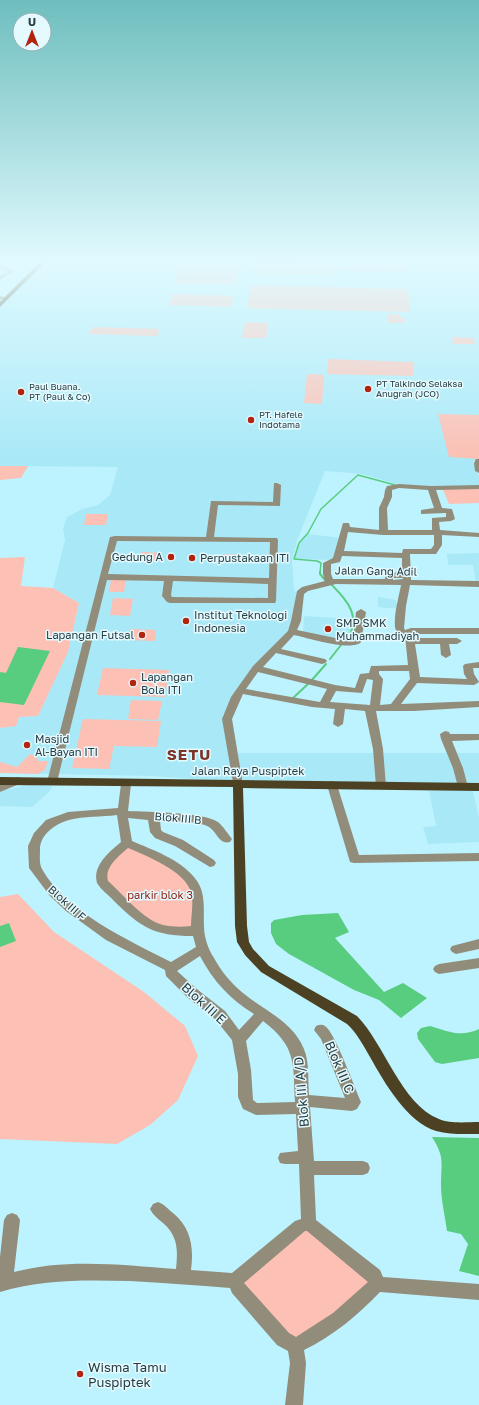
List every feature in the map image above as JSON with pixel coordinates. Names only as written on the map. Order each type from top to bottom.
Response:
[{"type":"main road","name":"Jalan Raya Puspiptek","points":[[0,781],[126,784],[479,787]]},
{"type":"main road","points":[[238,785],[243,942],[249,952],[265,969],[352,1020],[360,1028],[394,1085],[427,1120],[437,1125],[479,1128]]},
{"type":"street","points":[[479,461],[479,471]]},
{"type":"street","points":[[210,539],[214,503],[277,504],[277,486]]},
{"type":"street","points":[[383,533],[383,507],[388,498],[388,491],[390,487],[479,487]]},
{"type":"street","points":[[431,488],[439,510]]},
{"type":"street","points":[[424,512],[448,510],[452,519],[435,520],[438,545],[434,552],[406,551],[406,579],[399,628],[410,638],[457,641]]},
{"type":"street","points":[[328,582],[327,563],[337,560],[345,527],[383,533],[437,532],[479,535]]},
{"type":"street","points":[[52,782],[113,539],[275,540],[272,602],[168,599],[166,596],[169,579]]},
{"type":"street","points":[[340,549],[365,548]]},
{"type":"street","points":[[340,549],[406,556]]},
{"type":"street","points":[[104,577],[273,581]]},
{"type":"street","name":"Jalan Gang Adil","points":[[292,632],[296,621],[300,592],[308,587],[328,582],[389,582],[406,579],[479,584]]},
{"type":"street","points":[[238,785],[227,719],[240,692],[256,668],[292,632],[355,643],[358,640],[361,612]]},
{"type":"street","points":[[394,707],[414,680],[415,668],[410,638],[411,632],[479,632]]},
{"type":"street","points":[[444,641],[446,655]]},
{"type":"street","points":[[274,650],[322,661]]},
{"type":"street","points":[[414,680],[474,682],[469,674],[468,666],[479,665]]},
{"type":"street","points":[[256,668],[334,688],[359,691],[363,676],[374,676]]},
{"type":"street","points":[[381,786],[378,749],[372,708],[378,679],[374,676],[374,668],[415,668]]},
{"type":"street","points":[[323,705],[334,688]]},
{"type":"street","points":[[240,692],[291,702],[372,708],[420,708],[461,704],[479,704]]},
{"type":"street","points":[[338,724],[340,706]]},
{"type":"street","points":[[463,787],[455,758],[446,737],[479,737]]},
{"type":"street","name":"Jalan Raya Puspiptek","points":[[0,788],[18,781]]},
{"type":"street","points":[[126,784],[122,824],[128,843],[112,858],[101,872],[103,883],[141,918],[155,928],[198,931]]},
{"type":"street","points":[[332,785],[354,859],[479,857]]},
{"type":"street","name":"Blok III B","points":[[122,812],[154,817],[204,820],[214,825],[226,839]]},
{"type":"street","name":"Blok III F","points":[[122,812],[68,816],[50,823],[38,836],[34,846],[35,868],[54,893],[70,908],[110,937],[171,968]]},
{"type":"street","points":[[154,817],[154,825],[156,832],[159,835],[179,843],[210,863]]},
{"type":"street","name":"Blok III A/D","points":[[128,843],[165,861],[189,879],[196,889],[199,901],[198,931],[202,949],[207,961],[230,989],[283,1029],[293,1040],[299,1056],[307,1162],[309,1223]]},
{"type":"street","points":[[456,950],[479,944]]},
{"type":"street","points":[[171,968],[202,949]]},
{"type":"street","points":[[439,969],[479,963]]},
{"type":"street","name":"Blok III E","points":[[171,968],[171,973],[193,994],[220,1015],[239,1039]]},
{"type":"street","points":[[263,1013],[239,1039],[239,1047],[244,1070],[245,1098],[248,1105],[256,1109],[303,1104]]},
{"type":"street","name":"Blok III C","points":[[303,1104],[352,1105],[354,1102],[326,1036],[321,1030]]},
{"type":"street","points":[[285,1158],[363,1168]]},
{"type":"street","points":[[158,1209],[180,1231],[183,1239],[185,1247],[183,1276]]},
{"type":"street","points":[[12,1220],[3,1283],[36,1276],[80,1271],[183,1276],[235,1281],[300,1226],[309,1223],[374,1275],[378,1284]]},
{"type":"street","points":[[235,1281],[238,1288],[283,1339],[295,1346],[298,1363],[294,1405]]},
{"type":"street","points":[[295,1346],[308,1340],[362,1300],[378,1284],[479,1292]]},
{"type":"shaded area","points":[[0,327],[479,327],[479,461],[473,461],[479,477],[479,488],[399,485],[362,474],[325,471],[297,541],[292,560],[294,589],[299,599],[296,626],[255,668],[223,715],[231,753],[479,753],[479,784],[234,782],[152,776],[0,773],[0,728],[16,726],[19,717],[38,716],[68,652],[79,603],[53,588],[65,540],[63,529],[67,517],[82,509],[98,505],[110,495],[118,467],[0,466]]},
{"type":"shaded area","points":[[308,534],[342,538],[336,560],[294,559],[299,543]]},
{"type":"shaded area","points":[[479,553],[479,583],[476,583],[473,565],[448,565],[447,554]]},
{"type":"shaded area","points":[[378,597],[396,600],[396,603],[400,604],[400,609],[378,607]]},
{"type":"shaded area","name":"SMP SMK Muhammadiyah","points":[[304,616],[354,619],[354,625],[347,641],[339,640],[338,638],[303,633]]},
{"type":"shaded area","points":[[18,647],[50,651],[24,705],[0,702],[0,672],[6,673]]},
{"type":"shaded area","points":[[28,785],[52,786],[50,791],[32,807],[0,806],[0,791]]},
{"type":"shaded area","points":[[429,791],[473,791],[479,818],[479,842],[428,844],[423,827],[436,826]]},
{"type":"shaded area","points":[[338,913],[349,932],[335,938],[384,992],[403,983],[427,998],[401,1018],[379,1000],[354,990],[289,954],[276,944],[271,933],[271,923],[274,920],[302,915]]},
{"type":"shaded area","points":[[9,923],[16,941],[0,947],[0,926]]},
{"type":"shaded area","points":[[430,1026],[454,1033],[466,1033],[479,1029],[479,1058],[442,1064],[435,1062],[418,1039],[417,1033],[421,1028]]},
{"type":"shaded area","points":[[432,1137],[479,1138],[479,1276],[459,1271],[468,1244],[461,1234],[447,1231],[441,1191],[441,1155]]},
{"type":"green space","points":[[93,327],[159,329],[158,336],[89,334]]},
{"type":"green space","points":[[244,327],[268,327],[266,338],[242,338]]},
{"type":"green space","points":[[452,337],[474,338],[475,344],[453,344]]},
{"type":"green space","points":[[328,359],[413,362],[414,376],[327,374]]},
{"type":"green space","points":[[307,374],[324,375],[322,404],[304,403]]},
{"type":"green space","points":[[438,414],[479,415],[479,459],[449,457]]},
{"type":"green space","points":[[0,466],[28,466],[21,478],[0,480]]},
{"type":"green space","points":[[442,487],[479,488],[479,503],[449,504]]},
{"type":"green space","points":[[86,514],[108,514],[106,525],[84,525]]},
{"type":"green space","points":[[142,552],[161,553],[160,561],[140,560]]},
{"type":"green space","points":[[224,554],[244,555],[243,563],[223,562]]},
{"type":"green space","points":[[25,557],[21,586],[53,588],[79,603],[68,652],[38,716],[19,717],[16,726],[0,728],[0,558]]},
{"type":"green space","points":[[111,580],[126,580],[124,592],[109,592]]},
{"type":"green space","points":[[113,598],[133,599],[130,616],[110,615]]},
{"type":"green space","name":"Lapangan Futsal","points":[[130,629],[156,630],[155,641],[127,640]]},
{"type":"green space","name":"Lapangan Bola ITI","points":[[103,668],[169,670],[165,697],[97,695]]},
{"type":"green space","points":[[131,700],[162,701],[158,720],[128,719]]},
{"type":"green space","points":[[83,719],[161,721],[157,747],[114,746],[109,769],[72,768]]},
{"type":"green space","points":[[30,754],[38,756],[37,761],[48,761],[45,770],[38,774],[0,773],[0,762],[17,767]]},
{"type":"green space","name":"parkir blok 3","points":[[128,844],[166,863],[191,884],[194,900],[194,927],[167,929],[140,917],[129,901],[103,880],[113,857]]},
{"type":"green space","points":[[18,894],[54,932],[144,992],[185,1026],[198,1056],[178,1100],[150,1125],[117,1144],[0,1139],[0,897]]},
{"type":"green space","points":[[309,1223],[377,1284],[295,1346],[238,1288]]},
{"type":"waterway","points":[[320,573],[321,563],[317,561],[294,559],[299,543],[308,533],[321,509],[358,475],[395,485]]},
{"type":"waterway","points":[[320,573],[325,580]]},
{"type":"waterway","points":[[331,584],[348,604],[353,617],[353,624],[347,641]]},
{"type":"waterway","points":[[330,659],[341,645]]},
{"type":"waterway","points":[[311,681],[326,664]]},
{"type":"waterway","points":[[292,699],[309,683]]},
{"type":"place","name":"PT Talkindo Selaksa Anugrah (JCO)","points":[[368,389]]},
{"type":"place","name":"Paul Buana. PT (Paul & Co)","points":[[21,392]]},
{"type":"place","name":"PT. Hafele Indotama","points":[[251,420]]},
{"type":"place","name":"Gedung A","points":[[171,557]]},
{"type":"place","name":"Perpustakaan ITI","points":[[192,558]]},
{"type":"place","name":"Institut Teknologi Indonesia","points":[[186,621]]},
{"type":"place","name":"SMP SMK Muhammadiyah","points":[[328,629]]},
{"type":"place","name":"Lapangan Futsal","points":[[142,635]]},
{"type":"place","name":"Lapangan Bola ITI","points":[[133,683]]},
{"type":"place","name":"Masjid Al-Bayan ITI","points":[[27,745]]},
{"type":"place","name":"Wisma Tamu Puspiptek","points":[[80,1374]]},
{"type":"district","name":"SETU","points":[[189,755]]}]
